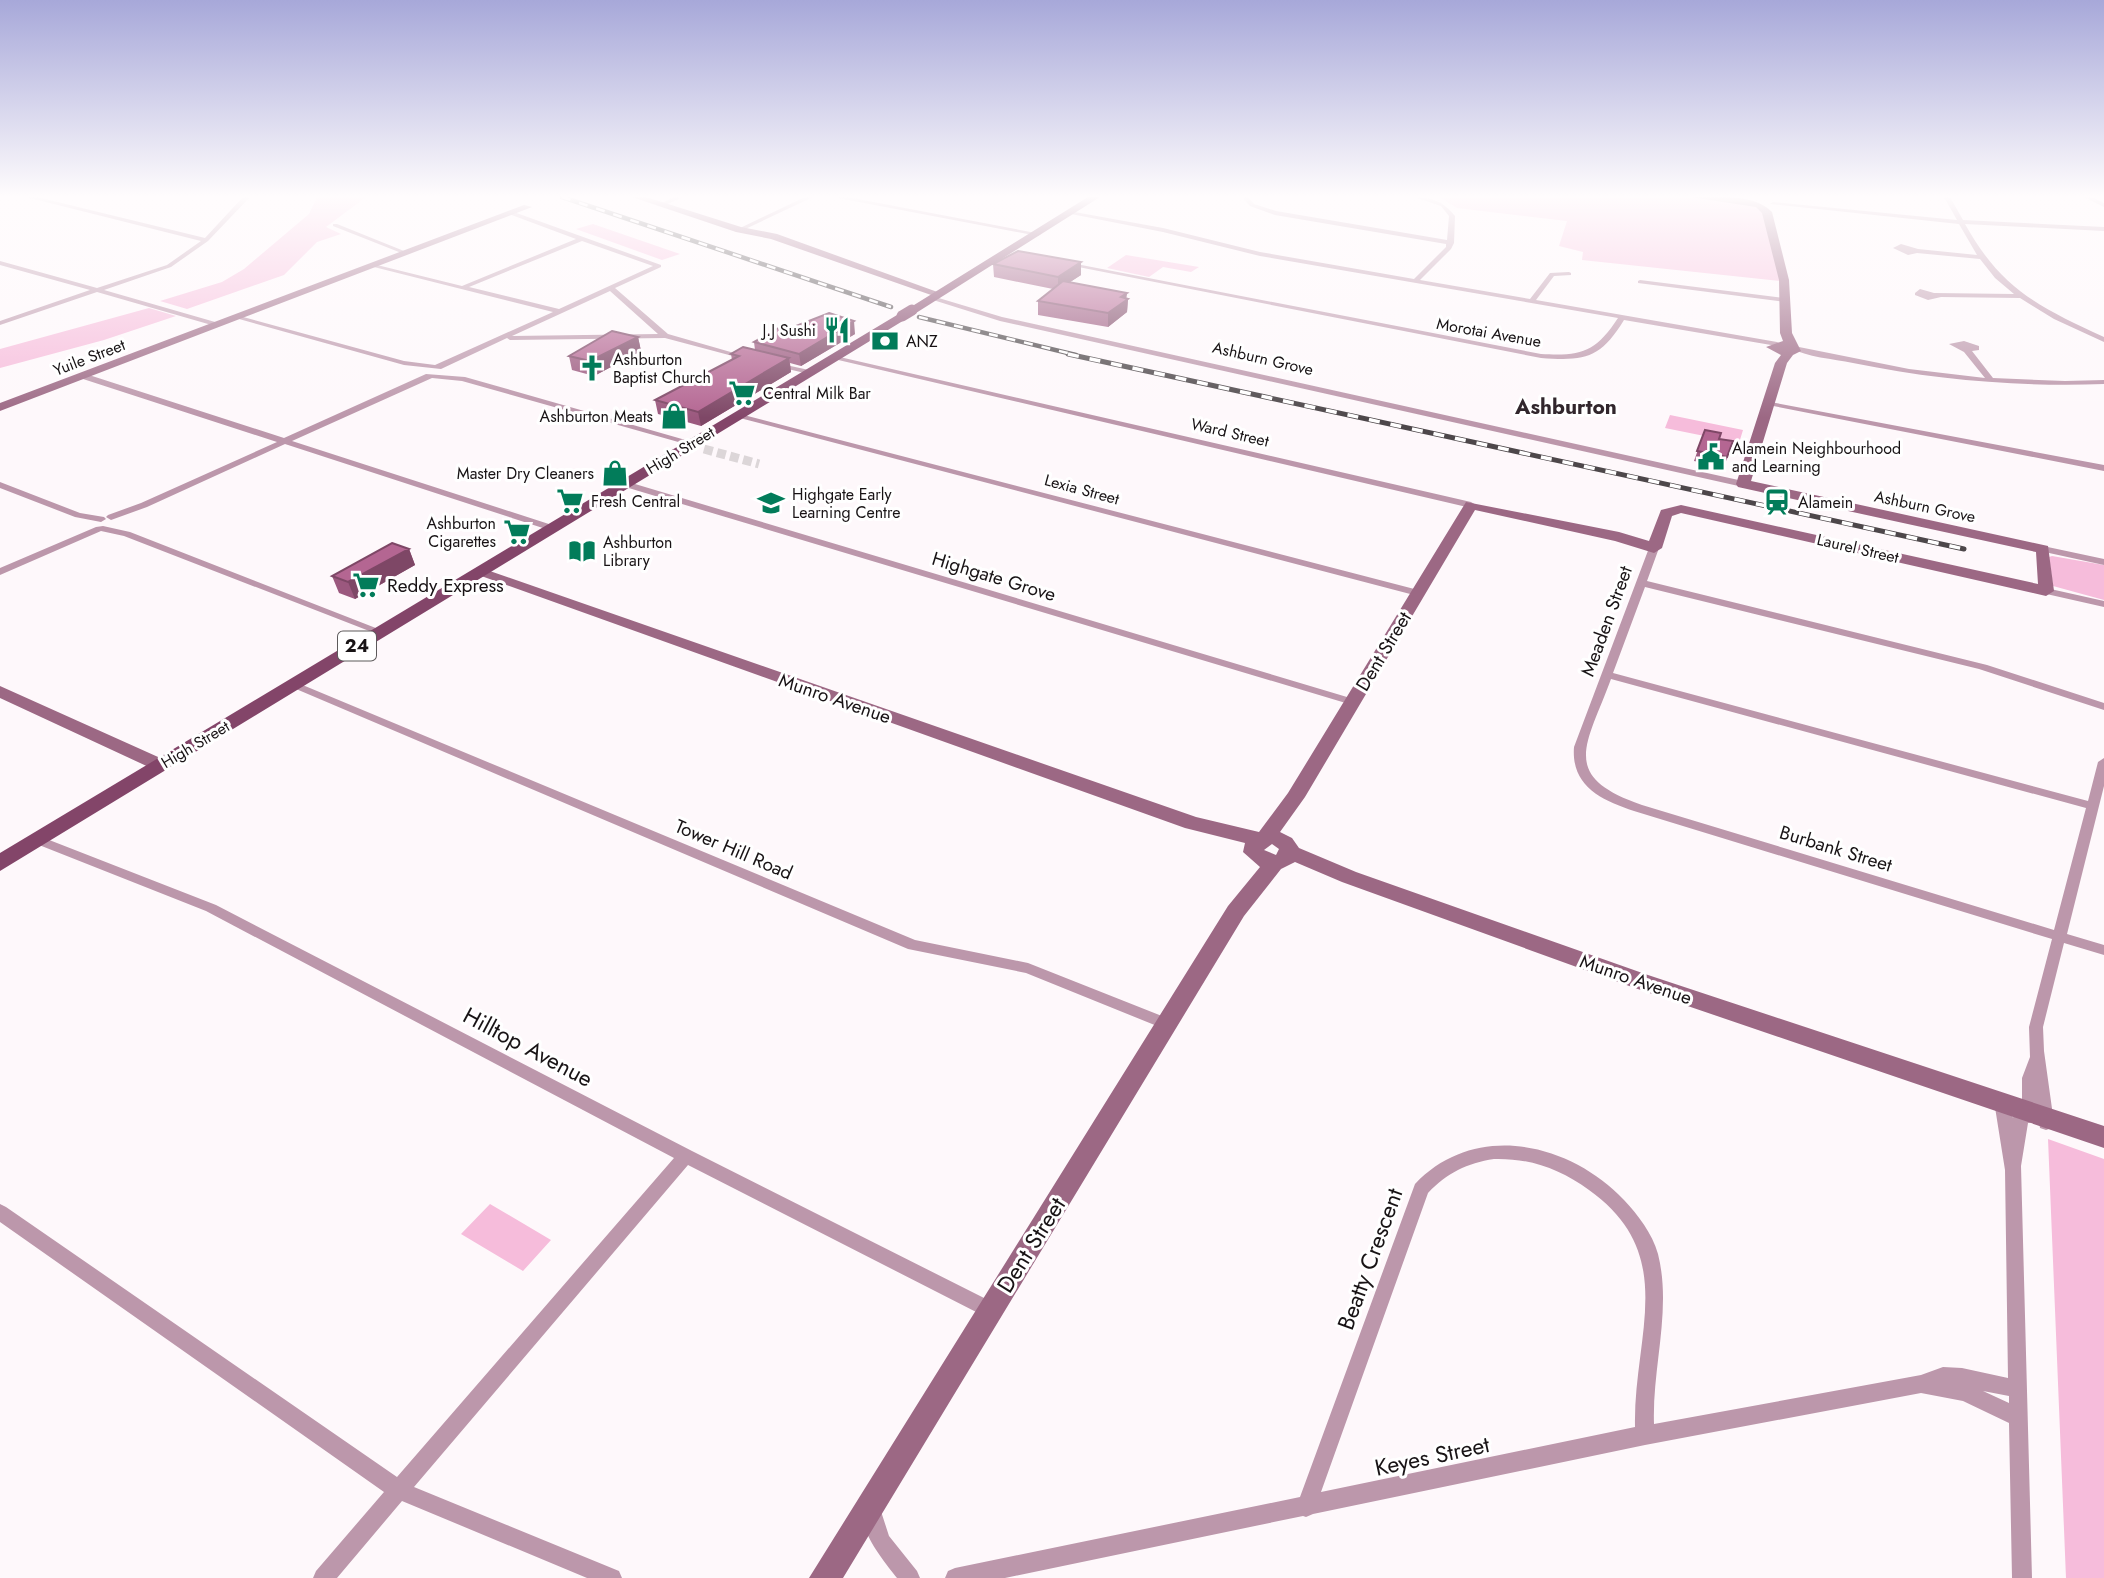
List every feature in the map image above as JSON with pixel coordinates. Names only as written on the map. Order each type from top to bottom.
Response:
[{"type":"main road","name":"High Street","points":[[0,863],[977,271]]},
{"type":"street","points":[[28,271],[216,323]]},
{"type":"street","points":[[0,323],[155,271]]},
{"type":"street","name":"Yuile Street","points":[[0,407],[189,336],[216,323],[239,317],[361,271]]},
{"type":"street","points":[[392,271],[562,312]]},
{"type":"street","points":[[464,288],[505,271]]},
{"type":"street","points":[[0,572],[652,271]]},
{"type":"street","points":[[872,271],[936,295]]},
{"type":"street","name":"Morotai Avenue","points":[[1098,271],[1541,356],[1573,356],[1598,350],[1608,342],[1621,318]]},
{"type":"street","points":[[1355,271],[1922,374],[1991,381],[2104,382]]},
{"type":"street","points":[[1418,282],[1428,271]]},
{"type":"street","points":[[1531,302],[1551,271],[1569,274]]},
{"type":"street","points":[[1743,484],[1784,350],[1785,300],[1782,271]]},
{"type":"street","points":[[1994,271],[2023,296],[2104,340]]},
{"type":"street","points":[[1640,282],[1667,281],[1785,300]]},
{"type":"street","points":[[612,289],[665,335]]},
{"type":"street","points":[[604,293],[624,300]]},
{"type":"street","name":"Ashburn Grove","points":[[936,295],[958,307],[1354,397],[1378,405],[2104,562]]},
{"type":"street","points":[[1936,295],[2023,296]]},
{"type":"street","points":[[239,317],[692,443]]},
{"type":"street","points":[[516,333],[551,337]]},
{"type":"street","points":[[507,337],[665,335],[809,372]]},
{"type":"street","points":[[1967,350],[1991,381]]},
{"type":"street","name":"Ward Street","points":[[834,357],[1655,545]]},
{"type":"street","points":[[83,376],[552,528]]},
{"type":"street","points":[[2084,383],[2104,392]]},
{"type":"street","points":[[1768,402],[2104,468]]},
{"type":"street","name":"Lexia Street","points":[[738,415],[1418,593]]},
{"type":"street","name":"Highgate Grove","points":[[625,484],[1353,702]]},
{"type":"street","points":[[0,485],[381,632]]},
{"type":"street","name":"Dent Street","points":[[825,1578],[1236,911],[1271,850],[1295,797],[1471,505]]},
{"type":"street","name":"Meaden Street","points":[[1577,757],[1666,513],[1681,509]]},
{"type":"street","name":"Laurel Street","points":[[1681,509],[2104,604]]},
{"type":"street","points":[[2038,548],[2040,590]]},
{"type":"street","name":"Munro Avenue","points":[[478,572],[1923,1079],[2025,1114],[2104,1137]]},
{"type":"street","points":[[1641,583],[1983,667],[2104,707]]},
{"type":"street","points":[[1607,675],[2093,806]]},
{"type":"street","name":"Tower Hill Road","points":[[293,684],[913,945],[1028,968],[1167,1024]]},
{"type":"street","points":[[0,691],[160,765]]},
{"type":"street","name":"Burbank Street","points":[[1577,757],[1581,771],[1588,781],[1621,802],[2104,950]]},
{"type":"street","points":[[2022,1578],[2013,1170],[2025,1114],[2044,1085],[2036,1058],[2038,1014],[2104,762]]},
{"type":"street","name":"Hilltop Avenue","points":[[39,840],[211,908],[685,1156],[990,1310]]},
{"type":"street","name":"Munro Avenue","points":[[2025,1114],[2104,1146]]},
{"type":"street","name":"Beatty Crescent","points":[[1306,1507],[1421,1189],[1441,1169],[1487,1152],[1535,1156],[1581,1175],[1613,1200],[1640,1233],[1656,1268],[1657,1286],[1642,1392],[1645,1435]]},
{"type":"street","points":[[323,1578],[685,1156]]},
{"type":"street","points":[[0,1212],[398,1490],[612,1578]]},
{"type":"street","name":"Keyes Street","points":[[954,1578],[1645,1435],[1921,1384],[1931,1378],[1952,1376],[2018,1389]]},
{"type":"street","name":"Keyes Street","points":[[1921,1384],[1965,1392],[2019,1418]]},
{"type":"street","points":[[870,1505],[880,1541],[910,1578]]},
{"type":"shaded area","points":[[241,271],[288,271],[284,275],[187,309],[160,301],[222,282]]},
{"type":"shaded area","points":[[1119,271],[1158,271],[1149,277]]},
{"type":"shaded area","points":[[1682,271],[1777,271],[1780,281]]},
{"type":"shaded area","points":[[149,308],[176,316],[104,340],[0,368],[0,349]]},
{"type":"shaded area","points":[[1670,415],[1743,430],[1739,443],[1665,428]]},
{"type":"shaded area","points":[[2049,557],[2104,565],[2104,600],[2053,586]]},
{"type":"shaded area","points":[[2048,1139],[2104,1159],[2104,1578],[2066,1578]]},
{"type":"shaded area","points":[[490,1204],[551,1240],[523,1271],[461,1234]]},
{"type":"building","points":[[1026,271],[1068,271],[1058,277]]},
{"type":"building","points":[[1063,281],[1127,293],[1121,297],[1128,299],[1108,313],[1038,301]]},
{"type":"building","points":[[829,313],[854,321],[799,354],[754,342],[784,325],[791,328]]},
{"type":"building","points":[[612,331],[638,337],[590,361],[569,356]]},
{"type":"building","points":[[743,347],[789,358],[698,412],[655,400],[739,356],[731,354]]},
{"type":"building","points":[[1705,430],[1721,433],[1719,439],[1733,441],[1727,457],[1697,451]]},
{"type":"building","points":[[392,543],[409,549],[348,582],[332,576]]},
{"type":"tunnel","points":[[704,449],[759,464]]},
{"type":"railway","points":[[782,271],[891,307]]},
{"type":"railway","points":[[919,317],[1076,355]]},
{"type":"railway","points":[[1068,354],[1964,549]]},
{"type":"place","name":"J.J Sushi","points":[[837,330]]},
{"type":"place","name":"ANZ","points":[[885,341]]},
{"type":"place","name":"Ashburton Baptist Church","points":[[592,368]]},
{"type":"place","name":"Central Milk Bar","points":[[742,393]]},
{"type":"place","name":"Ashburton Meats","points":[[674,416]]},
{"type":"place","name":"Alamein Neighbourhood and Learning","points":[[1711,457]]},
{"type":"place","name":"Master Dry Cleaners","points":[[615,473]]},
{"type":"place","name":"Fresh Central","points":[[570,501]]},
{"type":"place","name":"Alamein","points":[[1777,502]]},
{"type":"place","name":"Highgate Early Learning Centre","points":[[771,503]]},
{"type":"place","name":"Ashburton Cigarettes","points":[[517,532]]},
{"type":"place","name":"Ashburton Library","points":[[582,551]]},
{"type":"place","name":"Reddy Express","points":[[366,585]]},
{"type":"district","name":"Ashburton","points":[[1566,407]]}]
